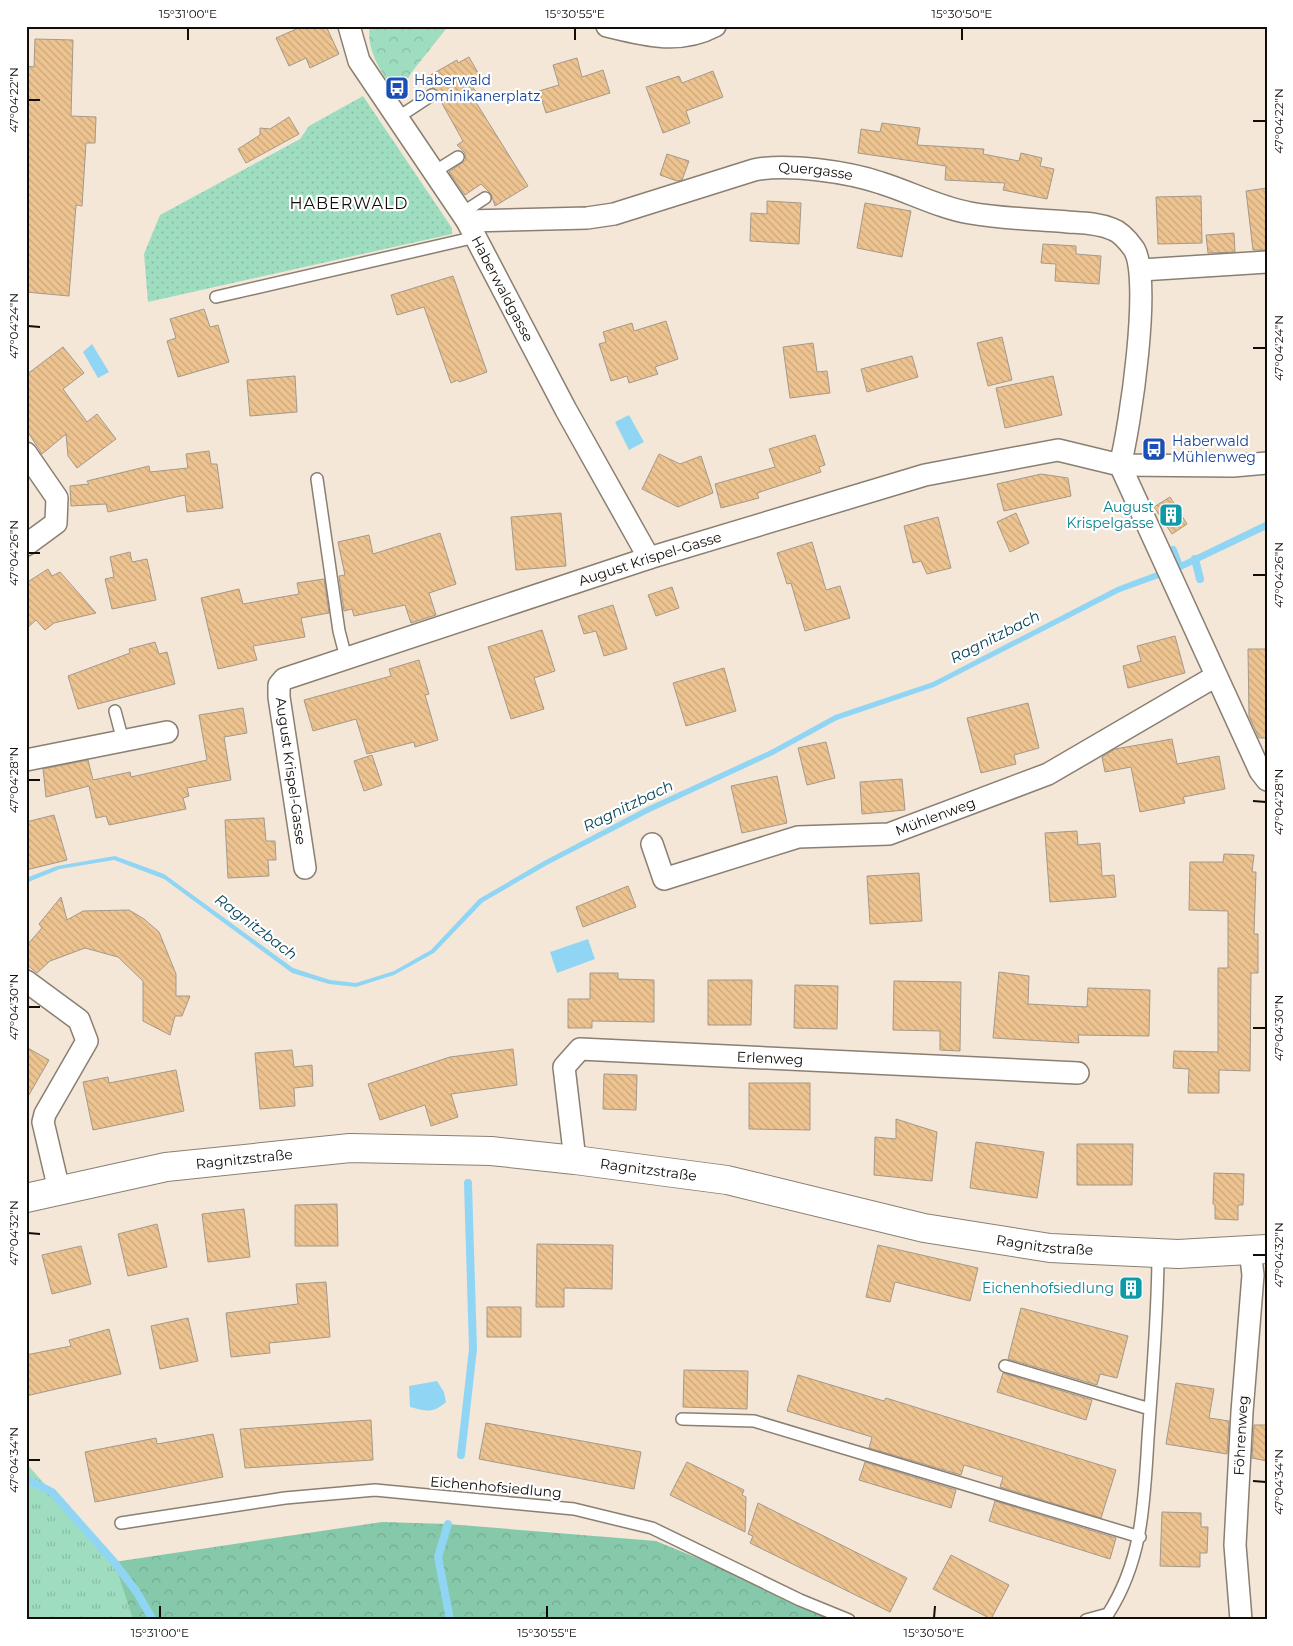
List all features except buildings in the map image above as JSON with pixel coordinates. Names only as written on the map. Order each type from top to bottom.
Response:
[{"type":"main road","name":"Ragnitzstraße","points":[[26,1198],[166,1167],[350,1148],[491,1152],[575,1160],[727,1180],[924,1228],[1050,1248],[1178,1254],[1258,1250]]},
{"type":"street","name":"Haberwaldgasse","points":[[350,26],[359,61],[468,224],[566,410],[649,558]]},
{"type":"street","points":[[607,26],[650,36],[671,38],[702,33],[715,26]]},
{"type":"street","name":"Quergasse","points":[[468,224],[587,218],[614,214],[754,170],[768,168],[806,169],[880,182],[970,214],[1092,223],[1114,229],[1120,232],[1134,250],[1141,270],[1141,317],[1126,442],[1120,465]]},
{"type":"street","points":[[1141,270],[1267,262]]},
{"type":"street","name":"August Krispel-Gasse","points":[[305,868],[279,685],[284,679],[649,558],[925,475],[1058,450],[1120,465],[1233,466],[1267,462]]},
{"type":"street","points":[[26,453],[57,498],[56,523],[26,545]]},
{"type":"street","points":[[1120,465],[1182,596],[1216,676],[1260,771],[1267,780]]},
{"type":"street","name":"Mühlenweg","points":[[652,844],[664,879],[798,837],[889,834],[1048,774],[1216,676]]},
{"type":"street","points":[[26,760],[167,732]]},
{"type":"street","points":[[26,981],[79,1020],[87,1041],[45,1114],[43,1122],[59,1190]]},
{"type":"street","name":"Erlenweg","points":[[575,1160],[564,1067],[580,1048],[1078,1073]]},
{"type":"street","name":"Föhrenweg","points":[[1241,1620],[1235,1545],[1242,1412],[1253,1275],[1258,1250]]},
{"type":"lane","points":[[397,118],[432,95]]},
{"type":"lane","points":[[434,172],[458,157]]},
{"type":"lane","points":[[216,297],[468,224],[485,198]]},
{"type":"lane","points":[[317,479],[339,631],[346,658]]},
{"type":"lane","points":[[115,711],[123,741]]},
{"type":"lane","points":[[1086,1620],[1108,1614],[1122,1592],[1140,1537],[1158,1308],[1158,1253]]},
{"type":"lane","points":[[1005,1366],[1150,1409]]},
{"type":"lane","points":[[682,1419],[754,1420],[1140,1537]]},
{"type":"lane","name":"Eichenhofsiedlung","points":[[121,1523],[285,1498],[376,1490],[574,1509],[652,1528],[800,1600],[849,1620]]},
{"type":"green space","points":[[370,26],[452,26],[446,29],[411,73],[398,97],[373,55],[369,36]]},
{"type":"green space","points":[[363,96],[452,228],[452,234],[148,302],[144,254],[160,215],[300,139],[309,126]]},
{"type":"green space","points":[[26,1463],[114,1562],[133,1620],[26,1620]]},
{"type":"green space","points":[[382,1522],[448,1524],[656,1541],[849,1620],[133,1620],[114,1562]]},
{"type":"water","points":[[92,344],[109,372],[98,378],[83,352]]},
{"type":"water","points":[[629,415],[644,442],[629,450],[615,422]]},
{"type":"water","name":"Ragnitzbach","points":[[1267,521],[1267,529],[1181,570],[1120,592],[934,687],[837,720],[773,755],[650,812],[547,865],[483,902],[434,953],[394,975],[356,987],[329,984],[292,973],[164,879],[114,860],[60,869],[26,883],[26,878],[57,866],[115,856],[164,874],[293,968],[330,980],[356,983],[394,971],[431,950],[479,899],[544,861],[647,807],[771,750],[835,715],[933,682],[1117,587],[1178,564]]},
{"type":"water","points":[[588,939],[595,959],[557,973],[550,952]]},
{"type":"water","points":[[437,1381],[444,1392],[446,1402],[433,1410],[420,1410],[410,1407],[409,1386]]},
{"type":"waterway","points":[[1173,550],[1179,566]]},
{"type":"waterway","points":[[1195,559],[1200,579]]},
{"type":"waterway","points":[[461,1455],[473,1349],[468,1183]]},
{"type":"waterway","points":[[26,1479],[52,1492],[114,1562],[136,1591],[153,1620]]},
{"type":"waterway","points":[[448,1524],[438,1557],[450,1620]]},
{"type":"place","name":"Haberwald Dominikanerplatz","points":[[397,88]]},
{"type":"place","name":"Haberwald Mühlenweg","points":[[1154,449]]},
{"type":"place","name":"August Krispelgasse","points":[[1171,515]]},
{"type":"place","name":"Eichenhofsiedlung","points":[[1131,1288]]},
{"type":"district","name":"HABERWALD","points":[[349,203]]}]
